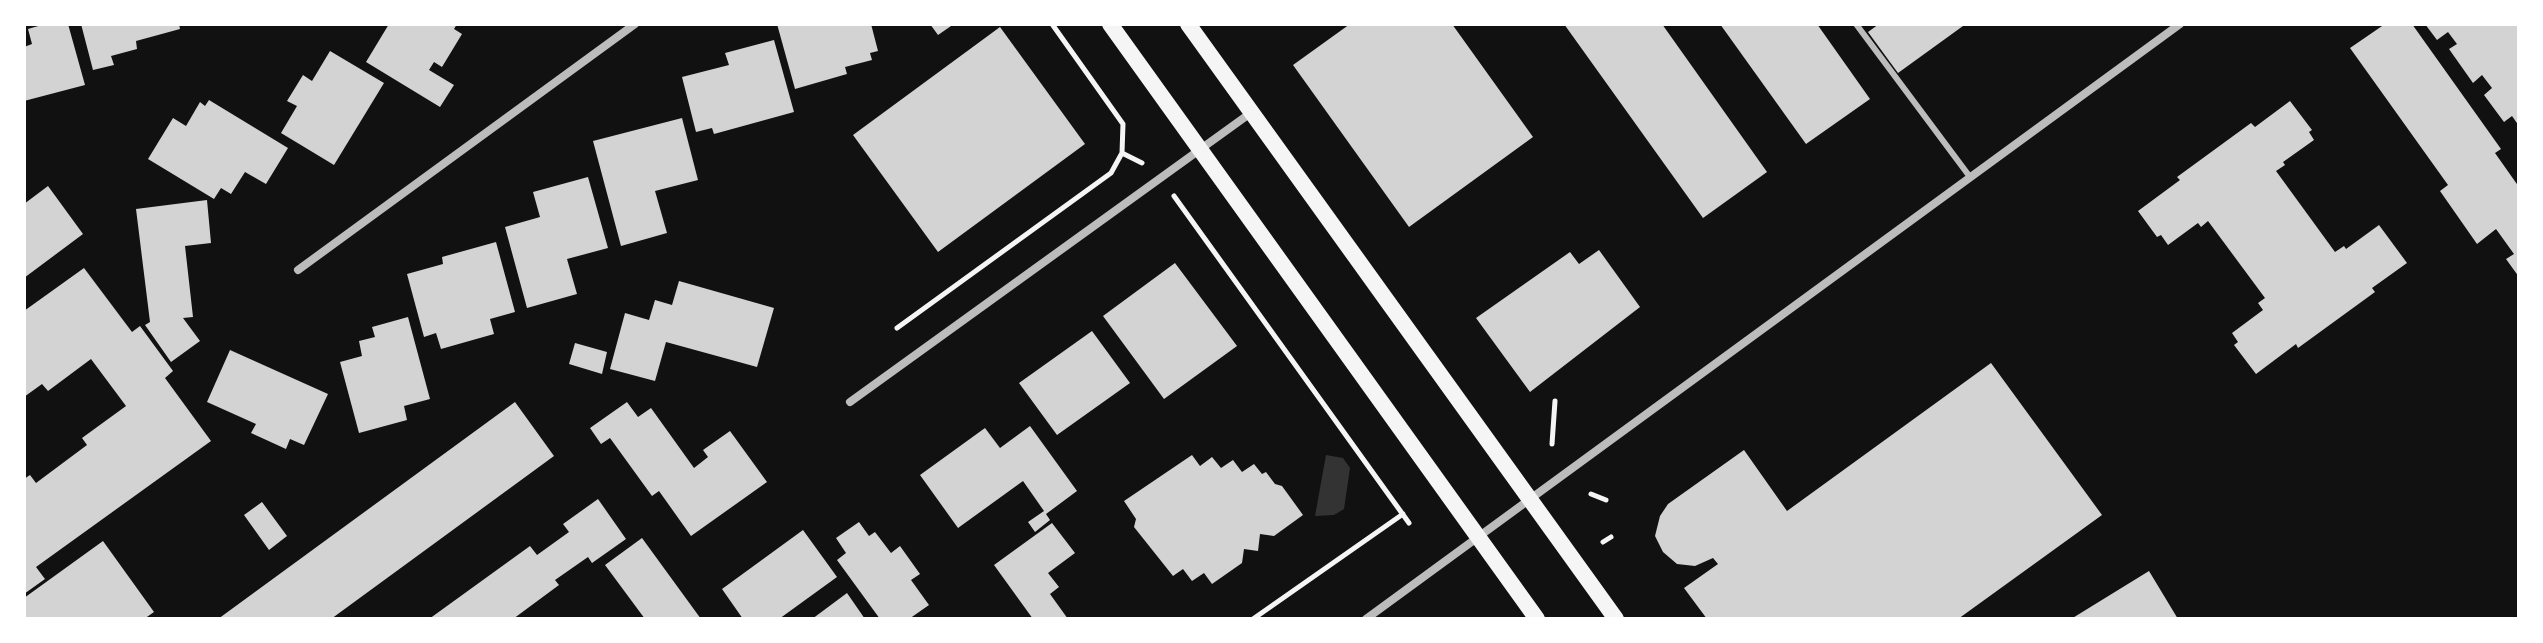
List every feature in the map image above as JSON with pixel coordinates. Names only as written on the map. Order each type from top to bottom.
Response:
[{"type":"main road","points":[[1110,24],[1537,619]]},
{"type":"main road","points":[[1188,24],[1616,619]]},
{"type":"street","points":[[298,270],[635,24]]},
{"type":"street","points":[[1366,619],[2180,24]]},
{"type":"street","points":[[850,402],[1252,112]]},
{"type":"lane","points":[[1856,24],[1970,177]]},
{"type":"path","points":[[897,328],[1111,173],[1122,153],[1123,124],[1052,24]]},
{"type":"path","points":[[1122,153],[1140,161]]},
{"type":"path","points":[[1183,205],[1409,523]]},
{"type":"path","points":[[1552,444],[1555,401]]},
{"type":"path","points":[[1591,494],[1606,500]]},
{"type":"path","points":[[1253,619],[1403,514]]},
{"type":"path","points":[[1603,542],[1611,537]]},
{"type":"shaded area","points":[[1326,455],[1343,458],[1350,468],[1344,509],[1334,515],[1315,516]]},
{"type":"building","points":[[45,24],[68,24],[85,85],[24,101],[24,47],[32,44],[28,29]]},
{"type":"building","points":[[81,24],[179,24],[180,29],[136,41],[137,49],[111,56],[114,65],[93,70]]},
{"type":"building","points":[[389,24],[457,24],[454,29],[462,34],[442,67],[434,62],[429,70],[454,85],[440,107],[366,62]]},
{"type":"building","points":[[777,24],[871,24],[878,51],[870,53],[872,60],[845,67],[847,74],[795,89]]},
{"type":"building","points":[[930,24],[954,24],[938,35]]},
{"type":"building","points":[[1350,24],[1452,24],[1533,137],[1409,227],[1293,65]]},
{"type":"building","points":[[1564,24],[1662,24],[1767,172],[1703,218]]},
{"type":"building","points":[[1720,24],[1817,24],[1870,99],[1806,144]]},
{"type":"building","points":[[1879,24],[1963,26],[1898,73],[1868,32]]},
{"type":"building","points":[[2385,24],[2412,24],[2501,149],[2495,153],[2519,187],[2519,277],[2506,259],[2514,254],[2496,229],[2477,244],[2440,191],[2448,185],[2350,48]]},
{"type":"building","points":[[2425,24],[2519,24],[2519,126],[2512,116],[2504,122],[2484,95],[2492,88],[2482,75],[2473,83],[2449,49],[2457,44],[2448,32],[2437,40]]},
{"type":"building","points":[[1000,27],[1085,144],[938,252],[853,135]]},
{"type":"building","points":[[774,40],[794,112],[714,134],[712,128],[696,132],[682,77],[729,65],[725,53]]},
{"type":"building","points":[[330,51],[384,83],[334,165],[281,133],[297,106],[287,101],[303,75],[312,81]]},
{"type":"building","points":[[209,100],[288,148],[266,184],[245,172],[231,194],[221,188],[214,199],[148,159],[173,118],[186,126],[200,102],[205,106]]},
{"type":"building","points":[[2290,101],[2312,130],[2309,132],[2314,140],[2283,162],[2285,165],[2276,171],[2335,252],[2344,246],[2346,249],[2379,225],[2407,263],[2372,288],[2375,292],[2298,348],[2296,344],[2256,374],[2234,345],[2238,342],[2232,333],[2263,310],[2258,303],[2265,298],[2208,221],[2201,227],[2198,223],[2168,245],[2161,235],[2157,237],[2138,211],[2180,180],[2177,177],[2251,123],[2255,127]]},
{"type":"building","points":[[682,118],[698,180],[655,191],[667,233],[621,246],[593,141]]},
{"type":"building","points":[[588,177],[608,248],[567,259],[577,294],[527,308],[505,227],[540,217],[533,192]]},
{"type":"building","points":[[48,186],[83,234],[24,278],[24,204]]},
{"type":"building","points":[[207,200],[211,243],[185,246],[193,317],[183,318],[200,341],[171,362],[145,325],[150,322],[136,209]]},
{"type":"building","points":[[496,242],[515,312],[490,319],[494,334],[441,349],[436,333],[424,337],[407,274],[443,264],[442,257]]},
{"type":"building","points":[[1599,250],[1640,307],[1530,392],[1476,318],[1570,252],[1579,264]]},
{"type":"building","points":[[1175,263],[1237,346],[1164,399],[1103,316]]},
{"type":"building","points":[[84,268],[132,332],[140,326],[173,371],[165,378],[211,441],[36,567],[45,579],[24,594],[24,479],[30,475],[36,483],[87,445],[82,438],[126,406],[91,359],[48,391],[42,384],[24,397],[24,311]]},
{"type":"building","points":[[679,281],[774,308],[757,367],[666,342],[655,381],[610,369],[625,313],[649,320],[655,300],[672,305]]},
{"type":"building","points":[[408,317],[430,399],[404,406],[407,420],[359,433],[340,362],[362,356],[359,341],[375,337],[372,327]]},
{"type":"building","points":[[1092,331],[1130,383],[1057,435],[1019,383]]},
{"type":"building","points":[[575,343],[607,352],[602,374],[569,364]]},
{"type":"building","points":[[230,350],[328,394],[304,445],[290,439],[286,449],[251,433],[256,424],[207,402]]},
{"type":"building","points":[[1991,363],[2102,515],[1958,619],[1707,619],[1684,588],[1718,564],[1713,558],[1695,566],[1677,564],[1663,552],[1655,536],[1660,516],[1668,504],[1744,450],[1787,511]]},
{"type":"building","points":[[515,402],[554,456],[331,619],[218,619]]},
{"type":"building","points":[[627,402],[638,417],[651,408],[694,468],[708,457],[703,450],[730,431],[767,482],[691,536],[659,491],[652,496],[610,438],[601,444],[590,428]]},
{"type":"building","points":[[1030,426],[1077,491],[1046,514],[1050,520],[1035,532],[1028,522],[1044,511],[1023,481],[958,528],[920,475],[985,428],[1000,448]]},
{"type":"building","points":[[1192,455],[1200,466],[1212,457],[1221,468],[1233,460],[1242,472],[1254,464],[1262,474],[1266,472],[1275,484],[1282,486],[1303,515],[1274,536],[1260,534],[1258,551],[1244,549],[1242,563],[1212,584],[1204,573],[1192,581],[1183,569],[1173,576],[1134,527],[1136,519],[1124,501]]},
{"type":"building","points":[[598,499],[626,539],[592,563],[588,557],[555,580],[559,585],[513,619],[429,619],[530,546],[537,555],[569,532],[563,524]]},
{"type":"building","points":[[262,502],[287,536],[269,550],[244,515]]},
{"type":"building","points":[[859,522],[869,536],[875,532],[891,553],[900,546],[920,574],[911,580],[929,605],[909,619],[880,619],[837,560],[846,553],[836,538]]},
{"type":"building","points":[[1052,523],[1075,553],[1048,573],[1059,587],[1050,594],[1068,619],[1033,619],[994,565]]},
{"type":"building","points":[[803,530],[837,577],[779,619],[743,619],[722,589]]},
{"type":"building","points":[[642,538],[701,619],[645,619],[605,565]]},
{"type":"building","points":[[103,541],[154,612],[144,619],[24,619],[24,598]]},
{"type":"building","points":[[2149,571],[2178,619],[2071,619]]},
{"type":"building","points":[[847,593],[865,619],[812,619]]}]
